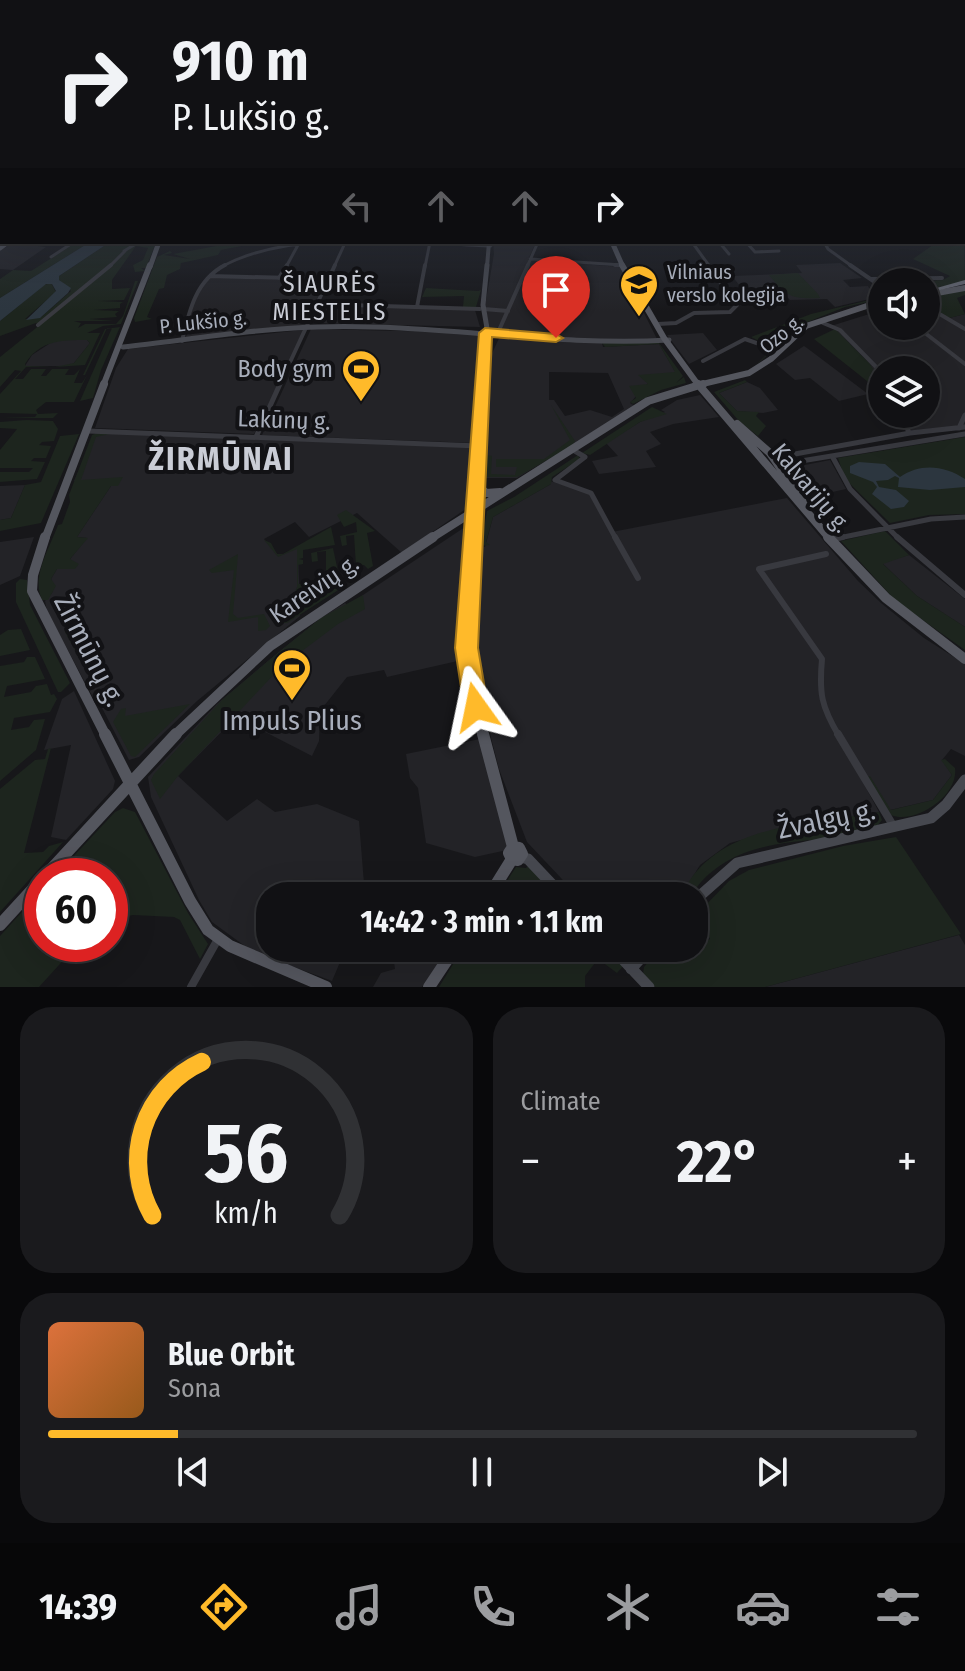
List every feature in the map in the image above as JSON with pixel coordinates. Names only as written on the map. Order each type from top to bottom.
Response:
[{"type":"highway","points":[[940,288],[965,285]]},
{"type":"main road","name":"Žirmūnų g.","points":[[158,244],[44,541],[33,575],[32,591],[190,901],[218,939],[326,987]]},
{"type":"main road","points":[[490,244],[482,308],[485,333],[467,663],[470,685],[515,854],[498,882]]},
{"type":"main road","name":"Kalvarijų g.","points":[[613,244],[666,340],[764,463],[871,588],[919,628],[965,656]]},
{"type":"main road","points":[[940,290],[965,285]]},
{"type":"main road","name":"Ozo g.","points":[[700,386],[749,373],[764,364],[806,326],[868,308]]},
{"type":"main road","name":"Ozo g.","points":[[700,386],[757,373],[800,336],[823,323],[832,323],[868,309]]},
{"type":"main road","name":"Kalvarijų g.","points":[[652,318],[666,340]]},
{"type":"main road","name":"P. Lukšio g.","points":[[120,348],[309,327],[485,333],[610,343],[666,340]]},
{"type":"main road","name":"Kalvarijų g.","points":[[700,386],[777,461],[808,510],[890,600],[965,656]]},
{"type":"main road","name":"Kareivių g.","points":[[62,858],[183,726],[262,652],[318,611],[572,449],[656,398],[700,386]]},
{"type":"main road","points":[[477,484],[486,493],[505,491]]},
{"type":"main road","points":[[456,522],[468,520],[474,526]]},
{"type":"main road","name":"Žvalgų g.","points":[[708,887],[737,863],[895,828],[940,812],[965,780]]},
{"type":"main road","points":[[515,854],[528,859],[550,882]]},
{"type":"main road","name":"Kareivių g.","points":[[0,925],[24,899]]},
{"type":"main road","points":[[429,987],[446,962]]},
{"type":"main road","points":[[625,962],[649,987]]},
{"type":"main road","points":[[631,969],[637,962]]},
{"type":"street","points":[[51,257],[70,244]]},
{"type":"street","points":[[38,325],[136,244]]},
{"type":"street","points":[[182,341],[192,300],[210,273],[250,253],[298,244]]},
{"type":"street","points":[[279,278],[298,244]]},
{"type":"street","points":[[256,437],[345,244]]},
{"type":"street","points":[[417,307],[430,244]]},
{"type":"street","points":[[500,328],[537,244]]},
{"type":"street","points":[[658,324],[678,322],[694,313],[733,311],[737,303],[693,244]]},
{"type":"street","points":[[721,244],[729,254]]},
{"type":"street","points":[[748,244],[755,252],[779,251],[773,244]]},
{"type":"street","points":[[826,244],[868,277]]},
{"type":"street","points":[[530,259],[622,265]]},
{"type":"street","points":[[210,273],[329,279]]},
{"type":"street","points":[[317,304],[508,311]]},
{"type":"street","points":[[940,315],[965,328]]},
{"type":"street","points":[[832,323],[868,357]]},
{"type":"street","points":[[703,361],[745,339],[779,351]]},
{"type":"street","points":[[934,340],[965,364]]},
{"type":"street","points":[[777,461],[910,433],[962,428],[965,415]]},
{"type":"street","points":[[908,428],[915,440]]},
{"type":"street","name":"Lakūnų g.","points":[[88,431],[479,446]]},
{"type":"street","points":[[764,463],[965,434]]},
{"type":"street","points":[[572,449],[585,457],[555,480],[591,493],[638,578]]},
{"type":"street","points":[[832,455],[845,484],[930,568],[965,595]]},
{"type":"street","points":[[833,539],[936,518],[965,517]]},
{"type":"street","points":[[826,554],[759,569],[822,659],[819,690],[825,712],[895,828]]},
{"type":"street","points":[[191,987],[218,939]]},
{"type":"shaded area","points":[[11,244],[41,244],[38,246],[46,247],[13,270],[0,269],[0,251]]},
{"type":"shaded area","points":[[74,244],[87,244],[0,298],[0,279],[13,270],[31,271]]},
{"type":"shaded area","points":[[87,244],[107,244],[59,276],[59,280],[71,288],[40,318],[26,320],[56,291],[52,284],[46,284],[0,321],[0,298]]},
{"type":"shaded area","points":[[107,244],[155,244],[146,268],[141,268],[145,271],[135,272],[133,265],[143,260],[148,248],[136,246],[112,280],[112,289],[130,288],[124,300],[98,301],[123,302],[120,308],[94,310],[119,311],[115,314],[117,317],[90,319],[114,321],[74,321],[81,323],[78,328],[85,324],[116,324],[123,316],[135,281],[138,281],[121,324],[103,326],[87,333],[100,333],[85,365],[55,367],[74,363],[90,343],[87,340],[60,341],[38,350],[25,364],[52,367],[26,367],[15,379],[23,379],[31,369],[46,369],[41,376],[46,376],[52,369],[69,369],[65,375],[74,375],[80,369],[74,383],[82,383],[87,375],[74,402],[46,402],[36,410],[38,414],[58,413],[53,418],[0,418],[35,417],[37,414],[0,413],[0,394],[21,371],[15,370],[0,387],[0,357],[41,324],[0,336],[0,321],[44,285],[51,283],[56,292],[25,319],[41,317],[71,291],[58,279]]},
{"type":"shaded area","points":[[227,244],[252,244],[181,263],[180,269],[167,275],[164,288],[159,289],[147,317],[152,319],[135,322],[157,257],[170,251],[172,253],[164,255],[190,259],[173,254]]},
{"type":"shaded area","points":[[493,244],[535,244],[528,260],[621,267],[657,339],[614,342],[490,330],[485,306]]},
{"type":"shaded area","points":[[934,244],[964,244],[965,283],[940,287],[940,280],[950,276],[940,271],[940,268],[913,259]]},
{"type":"shaded area","points":[[840,263],[862,278],[843,280],[850,287],[868,286],[868,299],[835,307],[827,299],[790,300],[785,294],[748,296],[732,276],[802,273],[796,265]]},
{"type":"shaded area","points":[[798,273],[820,298],[790,295],[769,275]]},
{"type":"shaded area","points":[[210,277],[325,281],[305,325],[186,337],[194,301]]},
{"type":"shaded area","points":[[426,288],[481,290],[476,307],[463,307],[464,296],[422,297]]},
{"type":"shaded area","points":[[965,290],[965,295],[957,298],[965,314],[949,318],[940,312],[940,294]]},
{"type":"shaded area","points":[[868,300],[805,323],[756,365],[773,348],[751,337],[811,314]]},
{"type":"shaded area","points":[[318,306],[475,310],[480,327],[313,323]]},
{"type":"shaded area","points":[[940,312],[949,318],[965,314],[965,426],[906,431],[905,428],[940,428],[940,356],[868,356],[868,363],[831,326],[868,314],[868,340],[940,340]]},
{"type":"shaded area","points":[[120,327],[101,370],[93,398],[80,401],[112,328]]},
{"type":"shaded area","points":[[105,329],[85,375],[83,375]]},
{"type":"shaded area","points":[[311,329],[447,332],[483,336],[475,443],[262,435]]},
{"type":"shaded area","points":[[835,329],[868,362],[868,382],[814,339]]},
{"type":"shaded area","points":[[305,331],[254,434],[95,428],[116,368],[128,349]]},
{"type":"shaded area","points":[[703,333],[717,350],[689,364],[667,335]]},
{"type":"shaded area","points":[[501,334],[602,343],[603,347],[659,344],[676,373],[648,383],[630,403],[635,406],[517,478],[482,478],[490,372],[487,371]],"holes":[[[549,372],[608,373],[624,409],[612,417],[590,410],[565,416],[554,400],[549,400]]]},
{"type":"shaded area","points":[[55,340],[87,340],[90,343],[68,366],[25,366],[32,355]]},
{"type":"shaded area","points":[[602,343],[659,343],[683,376],[676,383],[684,377],[686,383],[661,390],[633,404],[630,402],[636,398],[629,386],[648,384],[638,375],[675,372],[659,344],[605,347]]},
{"type":"shaded area","points":[[804,346],[868,394],[839,401],[810,378],[795,380],[776,364]]},
{"type":"shaded area","points":[[745,380],[747,382],[719,393],[737,411],[759,412],[756,416],[766,426],[758,436],[779,453],[739,421],[714,392]]},
{"type":"shaded area","points":[[747,382],[760,388],[778,410],[763,413],[737,411],[719,393]]},
{"type":"shaded area","points":[[700,395],[719,417],[673,424],[650,432],[661,444],[646,451],[656,467],[599,474],[592,461],[618,456],[606,443],[640,422],[665,412],[661,410],[677,400]]},
{"type":"shaded area","points":[[551,405],[575,441],[572,446],[517,477],[484,477],[485,455],[492,456],[491,474],[515,475],[517,467],[496,467],[496,459],[544,459],[570,440]]},
{"type":"shaded area","points":[[652,407],[667,414],[640,422],[590,455],[582,453]]},
{"type":"shaded area","points":[[53,421],[58,429],[54,441],[39,445],[51,446],[46,458],[31,461],[45,462],[37,479],[0,482],[0,472],[29,472],[33,468],[0,468],[0,450],[17,429],[0,428],[0,422]]},
{"type":"shaded area","points":[[95,433],[469,447],[474,451],[470,506],[402,553],[357,513],[309,537],[295,522],[264,539],[279,556],[298,547],[300,616],[197,701],[139,757],[129,760],[47,611],[45,601],[52,593],[54,586],[51,579],[57,569],[75,569],[70,559],[87,538],[77,537],[111,486],[74,481]]},
{"type":"shaded area","points":[[79,434],[41,523],[0,531],[0,520],[11,518],[25,485],[41,482],[60,436]]},
{"type":"shaded area","points":[[110,434],[96,437],[81,480],[123,477],[118,486],[111,486],[77,537],[88,538],[70,559],[79,564],[75,569],[57,569],[51,579],[56,586],[48,600],[42,600],[39,582],[43,562],[58,525],[62,524],[70,502],[69,495],[92,435]]},
{"type":"shaded area","points":[[965,437],[965,514],[929,515],[890,523],[845,479],[838,458]]},
{"type":"shaded area","points":[[578,455],[580,459],[552,477],[551,484],[493,517],[486,542],[490,545],[481,546],[487,511]]},
{"type":"shaded area","points":[[830,460],[846,489],[810,497],[800,488],[790,468]]},
{"type":"shaded area","points":[[859,462],[885,464],[900,477],[924,468],[949,471],[965,479],[965,487],[930,490],[898,487],[899,478],[895,476],[876,481],[879,487],[896,490],[909,501],[904,507],[891,509],[872,494],[877,487],[873,482],[850,473],[850,466]]},
{"type":"shaded area","points":[[550,481],[590,493],[612,532],[787,498],[858,581],[881,603],[924,638],[965,664],[965,756],[951,749],[942,760],[952,775],[933,800],[890,810],[870,777],[860,777],[879,812],[783,829],[730,843],[700,865],[690,882],[565,882],[527,842],[499,769],[471,659],[477,544],[485,547],[493,517],[551,484]]},
{"type":"shaded area","points":[[25,485],[11,518],[0,520],[0,486]]},
{"type":"shaded area","points":[[346,510],[375,531],[367,533],[373,566],[368,569],[364,565],[356,566],[354,535],[346,536],[347,545],[342,546],[340,536],[357,532],[356,522],[344,527],[337,515]]},
{"type":"shaded area","points":[[470,526],[462,660],[387,677],[384,670],[347,677],[320,711],[319,741],[312,756],[236,717],[178,776],[227,821],[257,799],[275,812],[317,804],[359,821],[364,882],[256,882],[256,953],[212,922],[151,797],[148,777],[217,704],[321,618],[345,603],[348,605]]},
{"type":"shaded area","points":[[331,527],[335,545],[303,550],[303,558],[299,559],[303,560],[303,564],[298,565],[298,584],[316,582],[317,592],[326,590],[326,551],[317,552],[318,561],[312,562],[311,553],[333,548],[340,581],[331,583],[331,588],[343,587],[287,623],[281,623],[274,612],[297,605],[297,594],[294,594],[297,587],[297,549],[278,557],[264,540],[271,543],[277,554],[283,554]]},
{"type":"shaded area","points":[[885,531],[909,555],[883,564],[917,596],[965,627],[965,650],[896,601],[841,541]]},
{"type":"shaded area","points":[[34,537],[20,576],[0,585],[0,542]]},
{"type":"shaded area","points":[[238,554],[233,614],[238,618],[264,614],[270,626],[266,630],[258,631],[258,617],[228,622],[234,570],[212,573],[209,570]]},
{"type":"shaded area","points":[[909,555],[965,599],[965,627],[917,596],[882,563]]},
{"type":"shaded area","points":[[20,579],[27,580],[30,605],[70,683],[61,692],[58,692],[16,602],[16,583]]},
{"type":"shaded area","points":[[363,595],[365,609],[338,624],[282,666],[160,799],[151,780],[154,774],[222,700],[321,618]]},
{"type":"shaded area","points":[[21,629],[30,650],[0,656],[0,635],[8,630]]},
{"type":"shaded area","points":[[78,630],[100,671],[89,676],[65,632]]},
{"type":"shaded area","points":[[27,657],[35,657],[45,679],[7,686],[4,697],[31,692],[36,686],[47,684],[51,695],[54,694],[57,699],[50,712],[14,718],[11,730],[29,727],[34,720],[45,719],[36,750],[0,781],[0,666],[24,662]]},
{"type":"shaded area","points":[[74,691],[115,781],[113,789],[66,840],[51,837],[71,745],[44,750],[62,699]]},
{"type":"shaded area","points":[[190,704],[135,757],[131,756],[113,722],[121,709],[126,708],[125,716]]},
{"type":"shaded area","points":[[480,739],[508,842],[507,850],[475,857],[426,843],[418,788],[410,778],[406,754]]},
{"type":"shaded area","points":[[51,748],[24,853],[43,852],[49,846],[63,842],[49,858],[24,858],[24,885],[0,912],[0,789],[35,760],[45,759]]},
{"type":"shaded area","points":[[945,759],[955,768],[950,789],[934,806],[912,816],[891,815],[867,777],[870,776],[891,810],[933,800],[952,775],[941,760]]},
{"type":"shaded area","points":[[123,808],[135,812],[188,913],[208,944],[200,959],[180,920],[174,917],[128,916],[128,858],[72,858],[115,812]]},
{"type":"shaded area","points":[[879,812],[882,820],[878,825],[837,837],[752,850],[720,865],[702,882],[689,882],[704,863],[725,848],[748,837],[800,823]]},
{"type":"shaded area","points":[[896,837],[961,934],[765,987],[655,987],[643,974],[648,962],[708,962],[708,903],[729,881],[749,870],[843,846]]},
{"type":"shaded area","points":[[528,866],[544,882],[506,882],[516,867]]},
{"type":"shaded area","points":[[24,910],[24,962],[62,962],[39,987],[0,987],[0,936]]},
{"type":"shaded area","points":[[959,935],[965,945],[965,987],[765,987]]},
{"type":"shaded area","points":[[280,962],[340,962],[332,981]]},
{"type":"shaded area","points":[[394,962],[439,962],[422,987],[373,987],[381,973],[395,969]]},
{"type":"shaded area","points":[[454,962],[596,962],[585,976],[585,987],[439,987]]},
{"type":"shaded area","points":[[602,962],[621,962],[624,965],[617,973]]},
{"type":"place","name":"Vilniaus verslo kolegija","points":[[639,318]]},
{"type":"place","name":"Body gym","points":[[361,403]]},
{"type":"place","name":"Impuls Plius","points":[[292,702]]},
{"type":"district","name":"ŠIAURĖS MIESTELIS","points":[[330,298]]},
{"type":"district","name":"ŽIRMŪNAI","points":[[221,459]]},
{"type":"route","points":[[476,707],[470,685],[467,648],[485,333],[556,338]]}]
